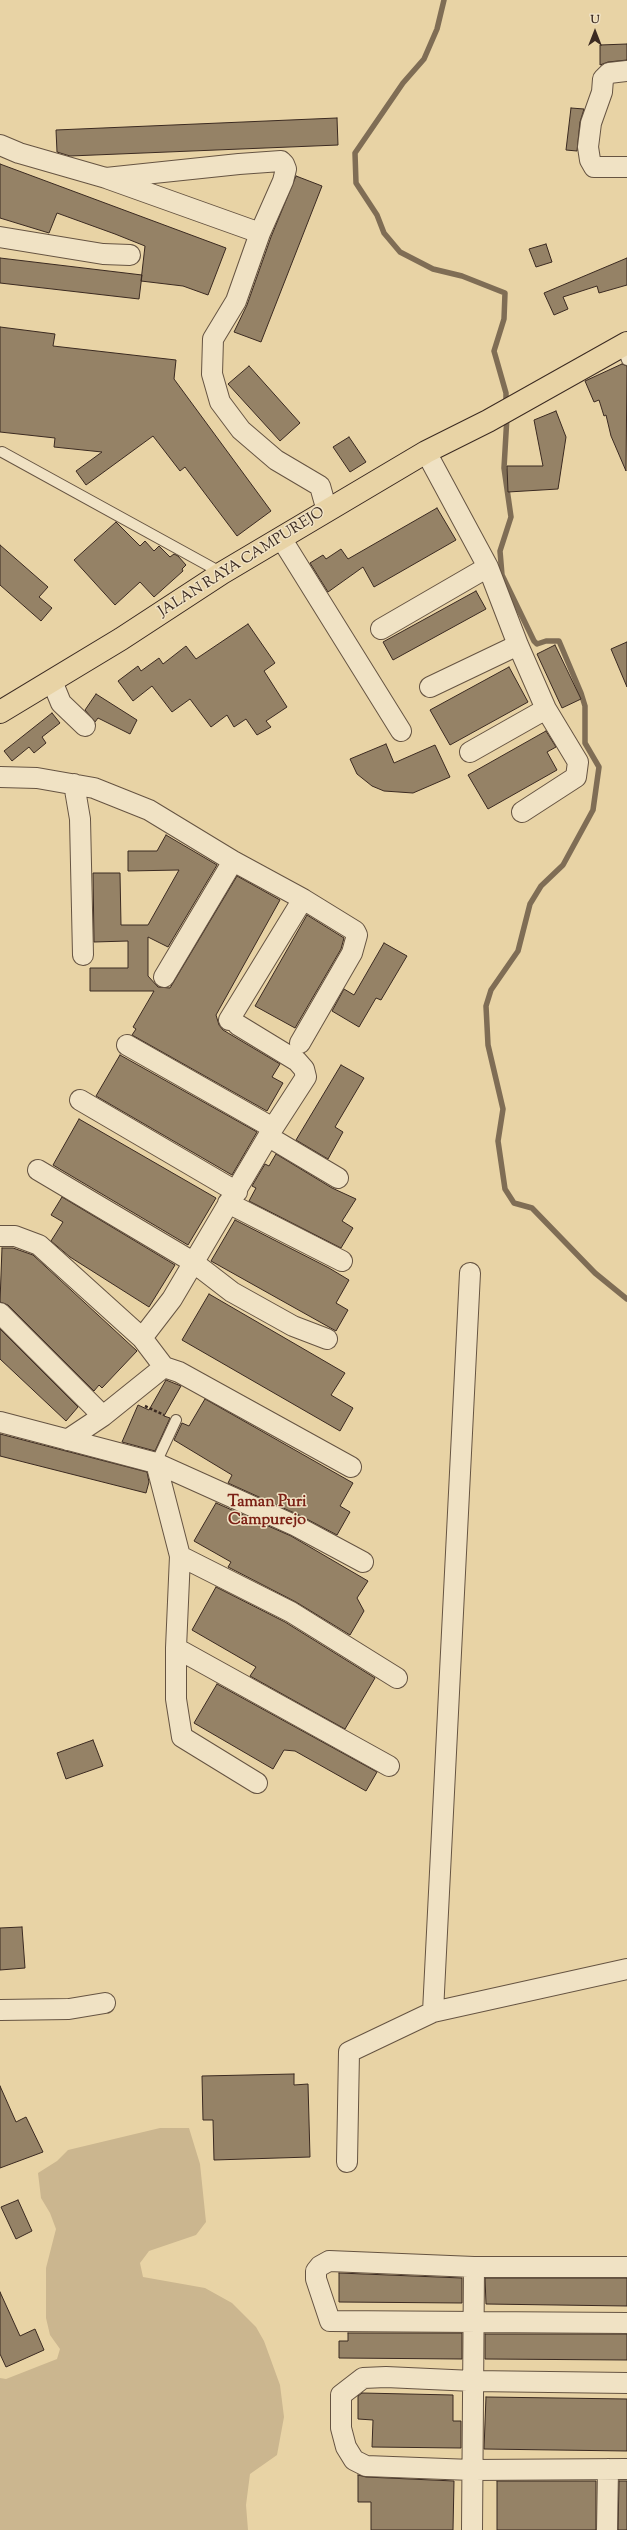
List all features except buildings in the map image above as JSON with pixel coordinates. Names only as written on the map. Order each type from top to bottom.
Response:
[{"type":"main road","name":"JALAN RAYA CAMPUREJO","points":[[0,712],[52,681],[222,573],[426,452],[488,422],[523,401],[625,350]]},
{"type":"street","points":[[627,71],[609,73],[603,79],[602,92],[592,123],[588,147],[590,160],[594,167],[627,167]]},
{"type":"street","points":[[0,145],[19,153],[106,178],[260,233]]},
{"type":"street","points":[[106,178],[281,161],[286,168],[283,182],[260,233],[236,301],[213,339],[212,374],[220,402],[241,430],[276,460],[320,486],[327,511]]},
{"type":"street","points":[[0,237],[103,254],[130,255]]},
{"type":"street","points":[[426,452],[488,567],[518,645],[546,709],[578,762],[578,772],[576,776],[522,812]]},
{"type":"street","points":[[281,538],[401,731]]},
{"type":"street","points":[[381,629],[488,567]]},
{"type":"street","points":[[430,687],[518,645]]},
{"type":"street","points":[[52,681],[61,703],[86,726]]},
{"type":"street","points":[[470,752],[546,709]]},
{"type":"street","points":[[0,777],[37,778],[94,788],[149,810],[233,861],[303,899],[355,931],[357,935],[352,953],[300,1043]]},
{"type":"street","points":[[74,784],[80,819],[83,955]]},
{"type":"street","points":[[164,976],[233,861]]},
{"type":"street","points":[[142,1338],[172,1300],[193,1262],[306,1077],[304,1069],[297,1061],[233,1022],[303,899]]},
{"type":"street","points":[[127,1045],[271,1133],[338,1178]]},
{"type":"street","points":[[80,1100],[233,1198],[342,1261]]},
{"type":"street","points":[[38,1170],[193,1262],[239,1296],[293,1326],[327,1340]]},
{"type":"street","points":[[0,1236],[15,1236],[39,1245],[142,1338],[164,1367],[179,1372],[351,1467]]},
{"type":"street","points":[[432,2012],[470,1273]]},
{"type":"street","points":[[0,1313],[103,1416]]},
{"type":"street","points":[[67,1440],[103,1416],[164,1367]]},
{"type":"street","points":[[0,1422],[156,1463],[296,1526],[363,1562]]},
{"type":"street","points":[[156,1463],[180,1556],[176,1648],[176,1699],[182,1738],[257,1783]]},
{"type":"street","points":[[180,1556],[291,1612],[397,1678]]},
{"type":"street","points":[[176,1648],[389,1766]]},
{"type":"street","points":[[347,2162],[349,2052],[432,2012],[627,1969]]},
{"type":"street","points":[[0,2010],[69,2009],[106,2003]]},
{"type":"street","points":[[627,2267],[474,2267],[329,2261],[320,2266],[316,2271],[316,2279],[330,2321],[627,2323]]},
{"type":"street","points":[[472,2530],[472,2322],[474,2267]]},
{"type":"street","points":[[607,2530],[618,2469],[472,2470],[386,2468],[366,2466],[354,2460],[346,2447],[341,2428],[341,2395],[364,2378],[386,2377],[473,2381],[627,2383]]},
{"type":"lane","points":[[2,452],[222,573]]},
{"type":"lane","points":[[156,1463],[176,1420]]},
{"type":"path","points":[[126,1398],[176,1420]]},
{"type":"shaded area","points":[[160,2128],[189,2128],[200,2164],[206,2222],[196,2235],[149,2251],[140,2263],[143,2277],[205,2288],[232,2303],[256,2327],[264,2341],[280,2385],[284,2417],[277,2455],[250,2474],[246,2505],[248,2530],[0,2530],[0,2378],[6,2379],[57,2359],[60,2349],[50,2335],[46,2318],[46,2268],[56,2229],[50,2213],[41,2198],[38,2173],[57,2161],[68,2150]]},
{"type":"waterway","points":[[444,0],[437,29],[424,59],[403,83],[355,153],[356,183],[377,215],[384,233],[400,252],[433,269],[462,276],[505,293],[504,319],[494,351],[506,393],[506,405]]},
{"type":"waterway","points":[[507,416],[504,468],[511,517],[500,551],[502,575],[534,641],[537,644],[546,641],[559,641],[585,706],[585,743],[599,767],[593,810],[563,865],[541,886],[530,904],[518,951],[491,990],[486,1006],[488,1045],[503,1109],[498,1141],[505,1189],[514,1203],[532,1208],[595,1273],[627,1299]]},
{"type":"district","name":"Taman Puri Campurejo","points":[[267,1512]]}]
